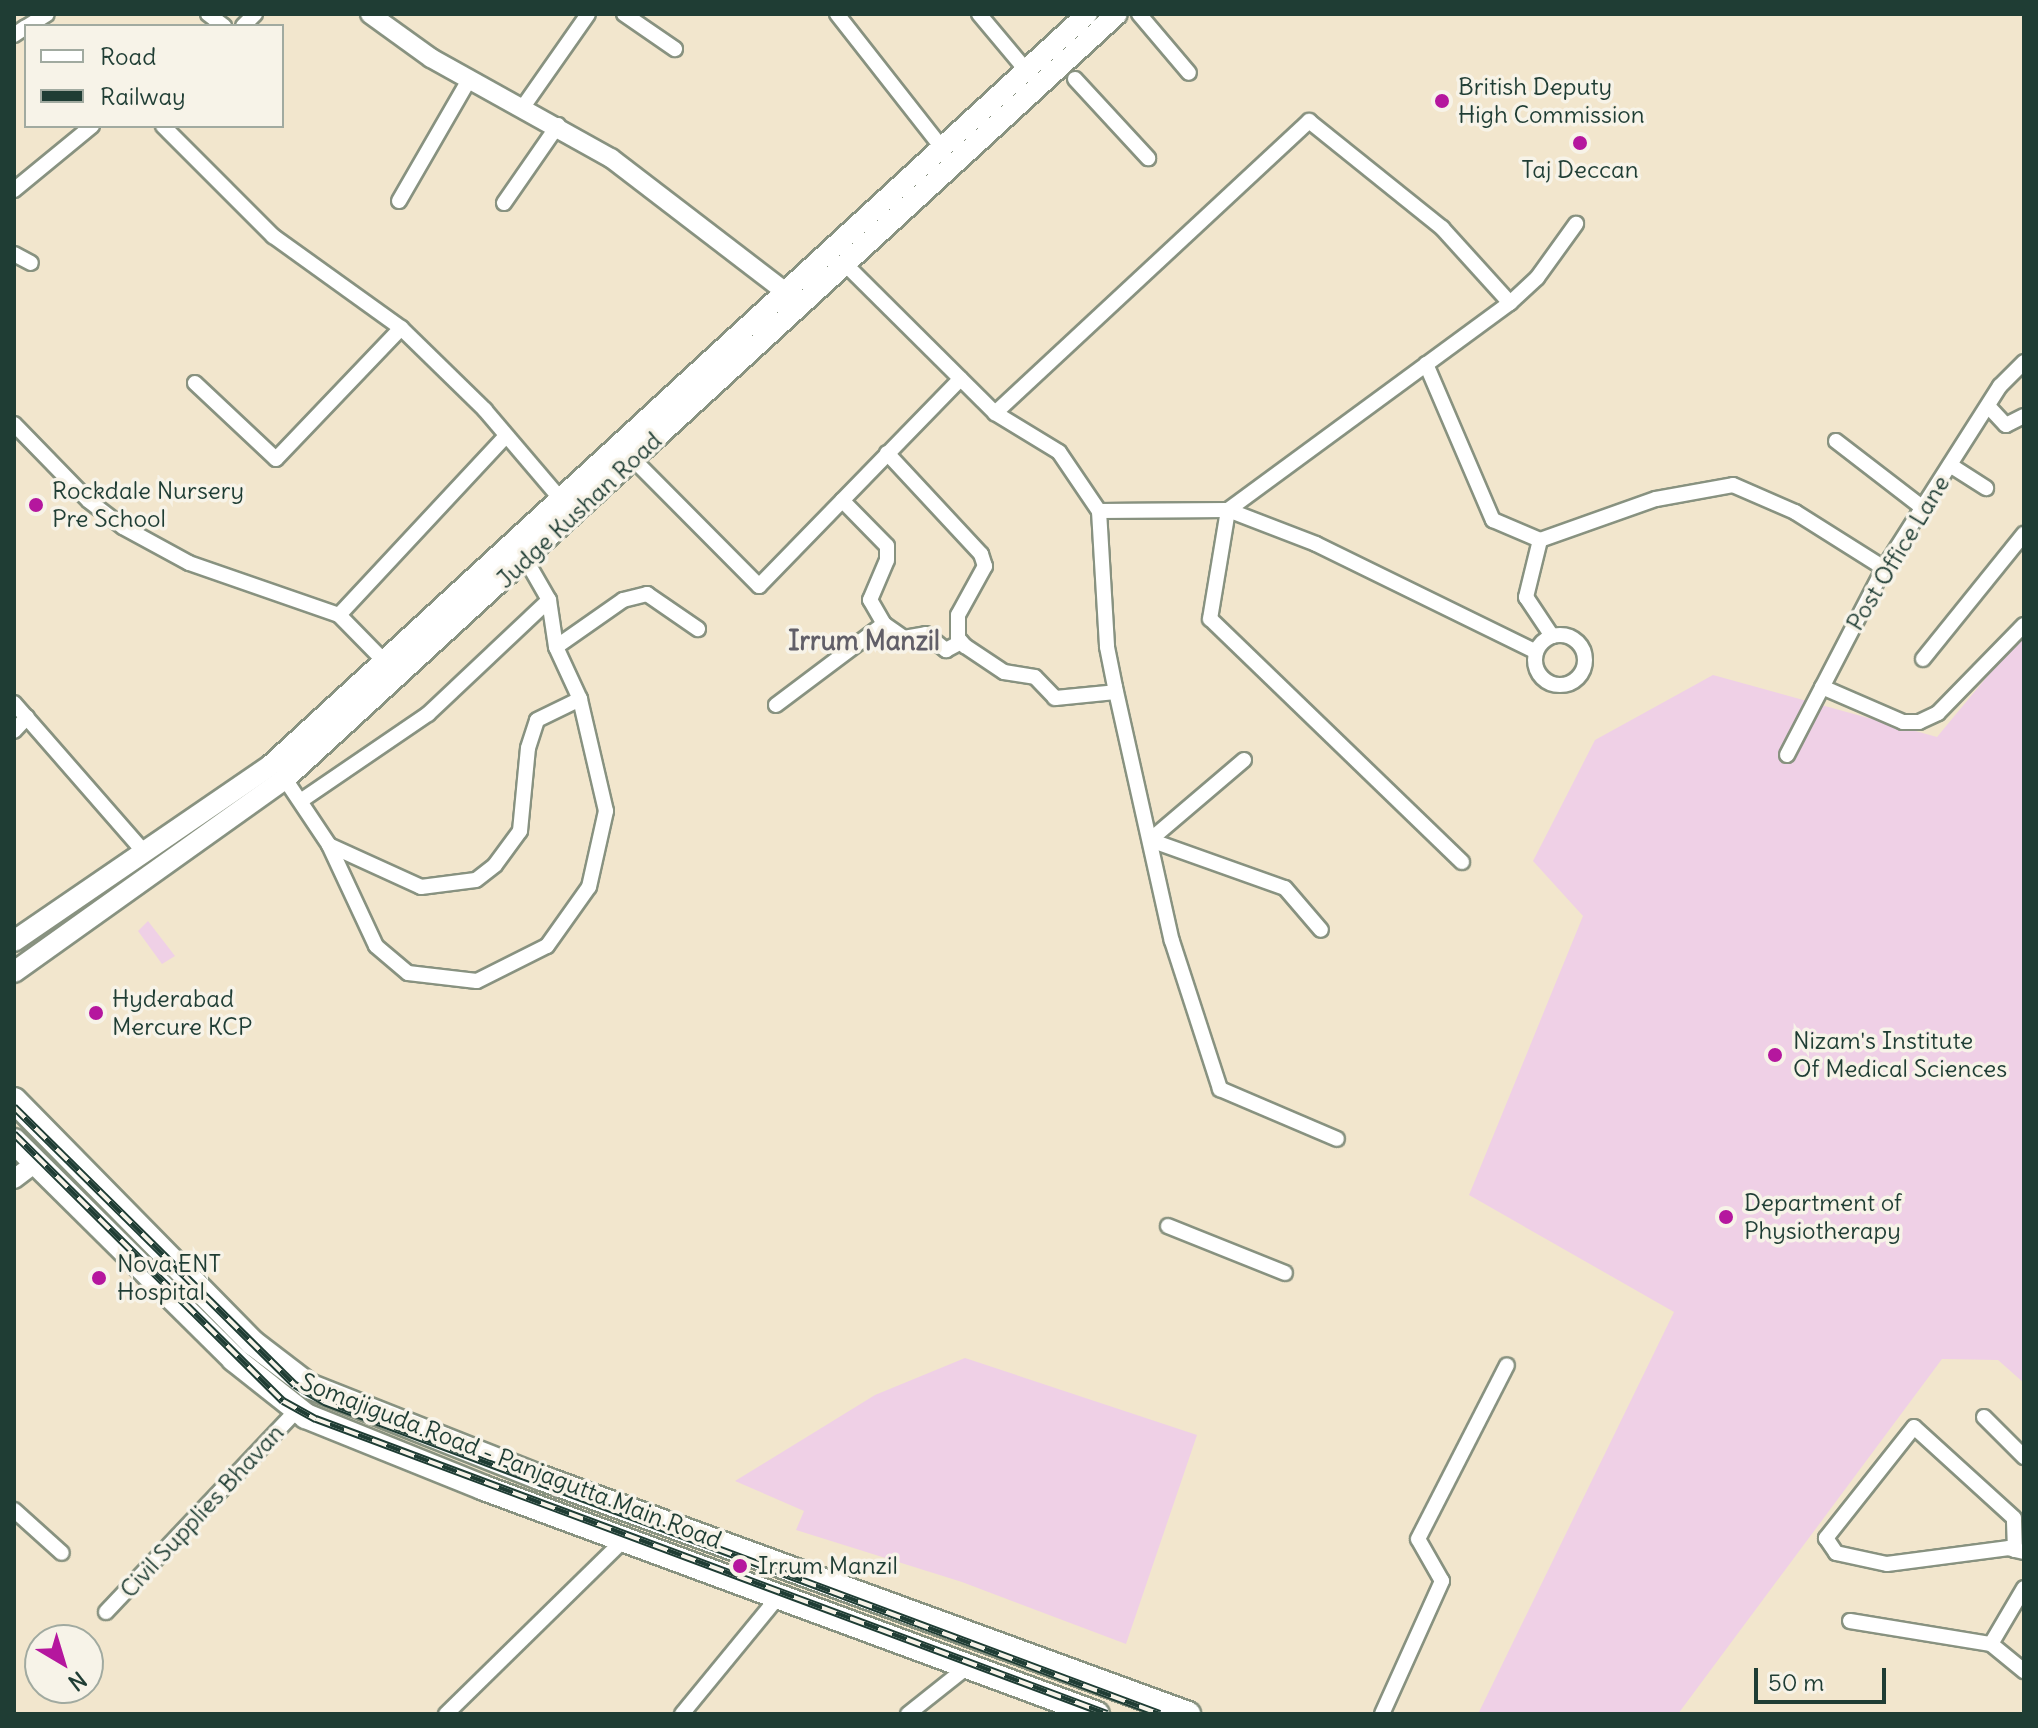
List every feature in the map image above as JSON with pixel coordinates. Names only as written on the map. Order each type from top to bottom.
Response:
[{"type":"highway","name":"Somajiguda Road - Panjagutta Main Road","points":[[14,1100],[284,1370],[309,1386],[1188,1714]]},
{"type":"highway","name":"Somajiguda Road - Panjagutta Main Road","points":[[14,1141],[234,1359],[297,1410],[339,1433],[1097,1714]]},
{"type":"highway","points":[[402,1457],[418,1429]]},
{"type":"main road","name":"Judge Kushan Road","points":[[14,972],[285,779],[1117,14]]},
{"type":"main road","name":"Judge Kushan Road","points":[[14,941],[271,765],[386,663],[783,290],[942,148],[1082,16]]},
{"type":"street","points":[[370,14],[469,80],[558,125],[611,158],[783,290]]},
{"type":"street","points":[[523,107],[588,14]]},
{"type":"street","points":[[624,14],[675,49]]},
{"type":"street","points":[[837,14],[942,148]]},
{"type":"street","points":[[979,14],[1026,70]]},
{"type":"street","points":[[1139,14],[1189,73]]},
{"type":"street","points":[[1082,16],[1095,35]]},
{"type":"street","points":[[1075,79],[1148,158]]},
{"type":"street","points":[[399,201],[469,80]]},
{"type":"street","points":[[995,413],[1309,121],[1442,228],[1510,303]]},
{"type":"street","points":[[504,203],[558,125]]},
{"type":"street","points":[[14,190],[90,128]]},
{"type":"street","points":[[169,128],[273,236],[401,328],[560,498]]},
{"type":"street","points":[[1462,862],[1210,619],[1228,510],[1510,303],[1537,278],[1576,224]]},
{"type":"street","points":[[14,254],[31,263]]},
{"type":"street","points":[[846,265],[995,413],[1059,452],[1099,511],[1107,647],[1116,692],[1172,941],[1220,1089],[1337,1139]]},
{"type":"street","points":[[195,383],[276,459],[401,328]]},
{"type":"street","name":"Post Office Lane","points":[[1787,755],[1884,568],[1988,406],[2024,362]]},
{"type":"street","points":[[1426,364],[1493,520],[1540,540],[1656,499],[1733,485],[1795,512],[1884,568]]},
{"type":"street","points":[[633,459],[759,586],[960,379]]},
{"type":"street","points":[[1988,406],[2006,425],[2024,416]]},
{"type":"street","points":[[14,424],[89,501],[123,527],[189,563],[339,615],[386,663]]},
{"type":"street","points":[[339,615],[505,437]]},
{"type":"street","points":[[1836,441],[1923,508]]},
{"type":"street","points":[[887,453],[981,554],[985,566],[958,615],[961,642],[1004,672],[1035,677],[1055,698],[1116,692]]},
{"type":"street","points":[[1950,465],[1986,488]]},
{"type":"street","points":[[842,500],[887,546],[887,560],[870,600],[884,624],[904,638],[926,634],[946,650],[961,642]]},
{"type":"street","points":[[1099,511],[1228,510],[1316,544],[1536,652]]},
{"type":"street","points":[[1923,659],[2024,534]]},
{"type":"street","points":[[1540,540],[1526,597],[1552,636]]},
{"type":"street","points":[[285,779],[302,800],[329,845],[376,946],[408,973],[477,981],[547,946],[589,887],[606,811],[580,699],[556,647],[549,600],[526,560]]},
{"type":"street","points":[[556,647],[623,600],[647,594],[698,629]]},
{"type":"street","points":[[302,800],[428,714],[549,600]]},
{"type":"street","points":[[776,705],[884,624]]},
{"type":"street","points":[[1822,687],[1903,722],[1919,722],[1938,713],[2024,625]]},
{"type":"street","points":[[1552,636],[1567,636],[1580,645],[1585,660],[1579,675],[1563,685],[1550,683],[1537,671],[1536,652],[1552,636]]},
{"type":"street","points":[[329,845],[421,887],[476,880],[495,865],[520,831],[528,748],[537,720],[580,699]]},
{"type":"street","points":[[14,703],[144,852]]},
{"type":"street","points":[[14,731],[27,717]]},
{"type":"street","points":[[1150,840],[1244,760]]},
{"type":"street","points":[[1150,840],[1285,888],[1321,930]]},
{"type":"street","points":[[14,1179],[35,1163]]},
{"type":"street","points":[[1168,1226],[1285,1273]]},
{"type":"street","points":[[1382,1714],[1442,1581],[1418,1539],[1507,1365]]},
{"type":"street","name":"Civil Supplies Bhavan","points":[[106,1612],[297,1410]]},
{"type":"street","points":[[1984,1417],[2024,1457]]},
{"type":"street","points":[[1914,1427],[2014,1518],[2019,1551],[1887,1564],[1836,1553],[1826,1538],[1914,1427]]},
{"type":"street","points":[[14,1510],[62,1553]]},
{"type":"street","points":[[446,1714],[625,1539]]},
{"type":"street","points":[[1991,1644],[2024,1588]]},
{"type":"street","points":[[682,1714],[778,1597]]},
{"type":"street","points":[[1850,1621],[1991,1644],[2024,1671]]},
{"type":"street","points":[[908,1714],[967,1667]]},
{"type":"shaded area","name":"Nizam's Institute Of Medical Sciences","points":[[2024,632],[2024,1383],[1998,1360],[1942,1359],[1678,1714],[1478,1714],[1674,1312],[1469,1195],[1583,916],[1533,861],[1595,740],[1713,675],[1937,737]]},
{"type":"shaded area","points":[[148,921],[175,956],[162,964],[138,931]]},
{"type":"shaded area","points":[[965,1358],[1197,1435],[1126,1644],[962,1582],[796,1530],[804,1511],[735,1481],[875,1395]]},
{"type":"railway","points":[[14,1107],[295,1385],[324,1402],[1160,1714]]},
{"type":"railway","points":[[14,1134],[283,1401],[316,1419],[1107,1714]]},
{"type":"place","name":"British Deputy High Commission","points":[[1442,101]]},
{"type":"place","name":"Taj Deccan","points":[[1580,143]]},
{"type":"place","name":"Rockdale Nursery Pre School","points":[[36,505]]},
{"type":"place","name":"Hyderabad Mercure KCP","points":[[96,1013]]},
{"type":"place","name":"Nizam's Institute Of Medical Sciences","points":[[1775,1055]]},
{"type":"place","name":"Department of Physiotherapy","points":[[1726,1217]]},
{"type":"place","name":"Nova ENT Hospital","points":[[99,1278]]},
{"type":"place","name":"Irrum Manzil","points":[[740,1566]]},
{"type":"district","name":"Irrum Manzil","points":[[864,641]]}]
